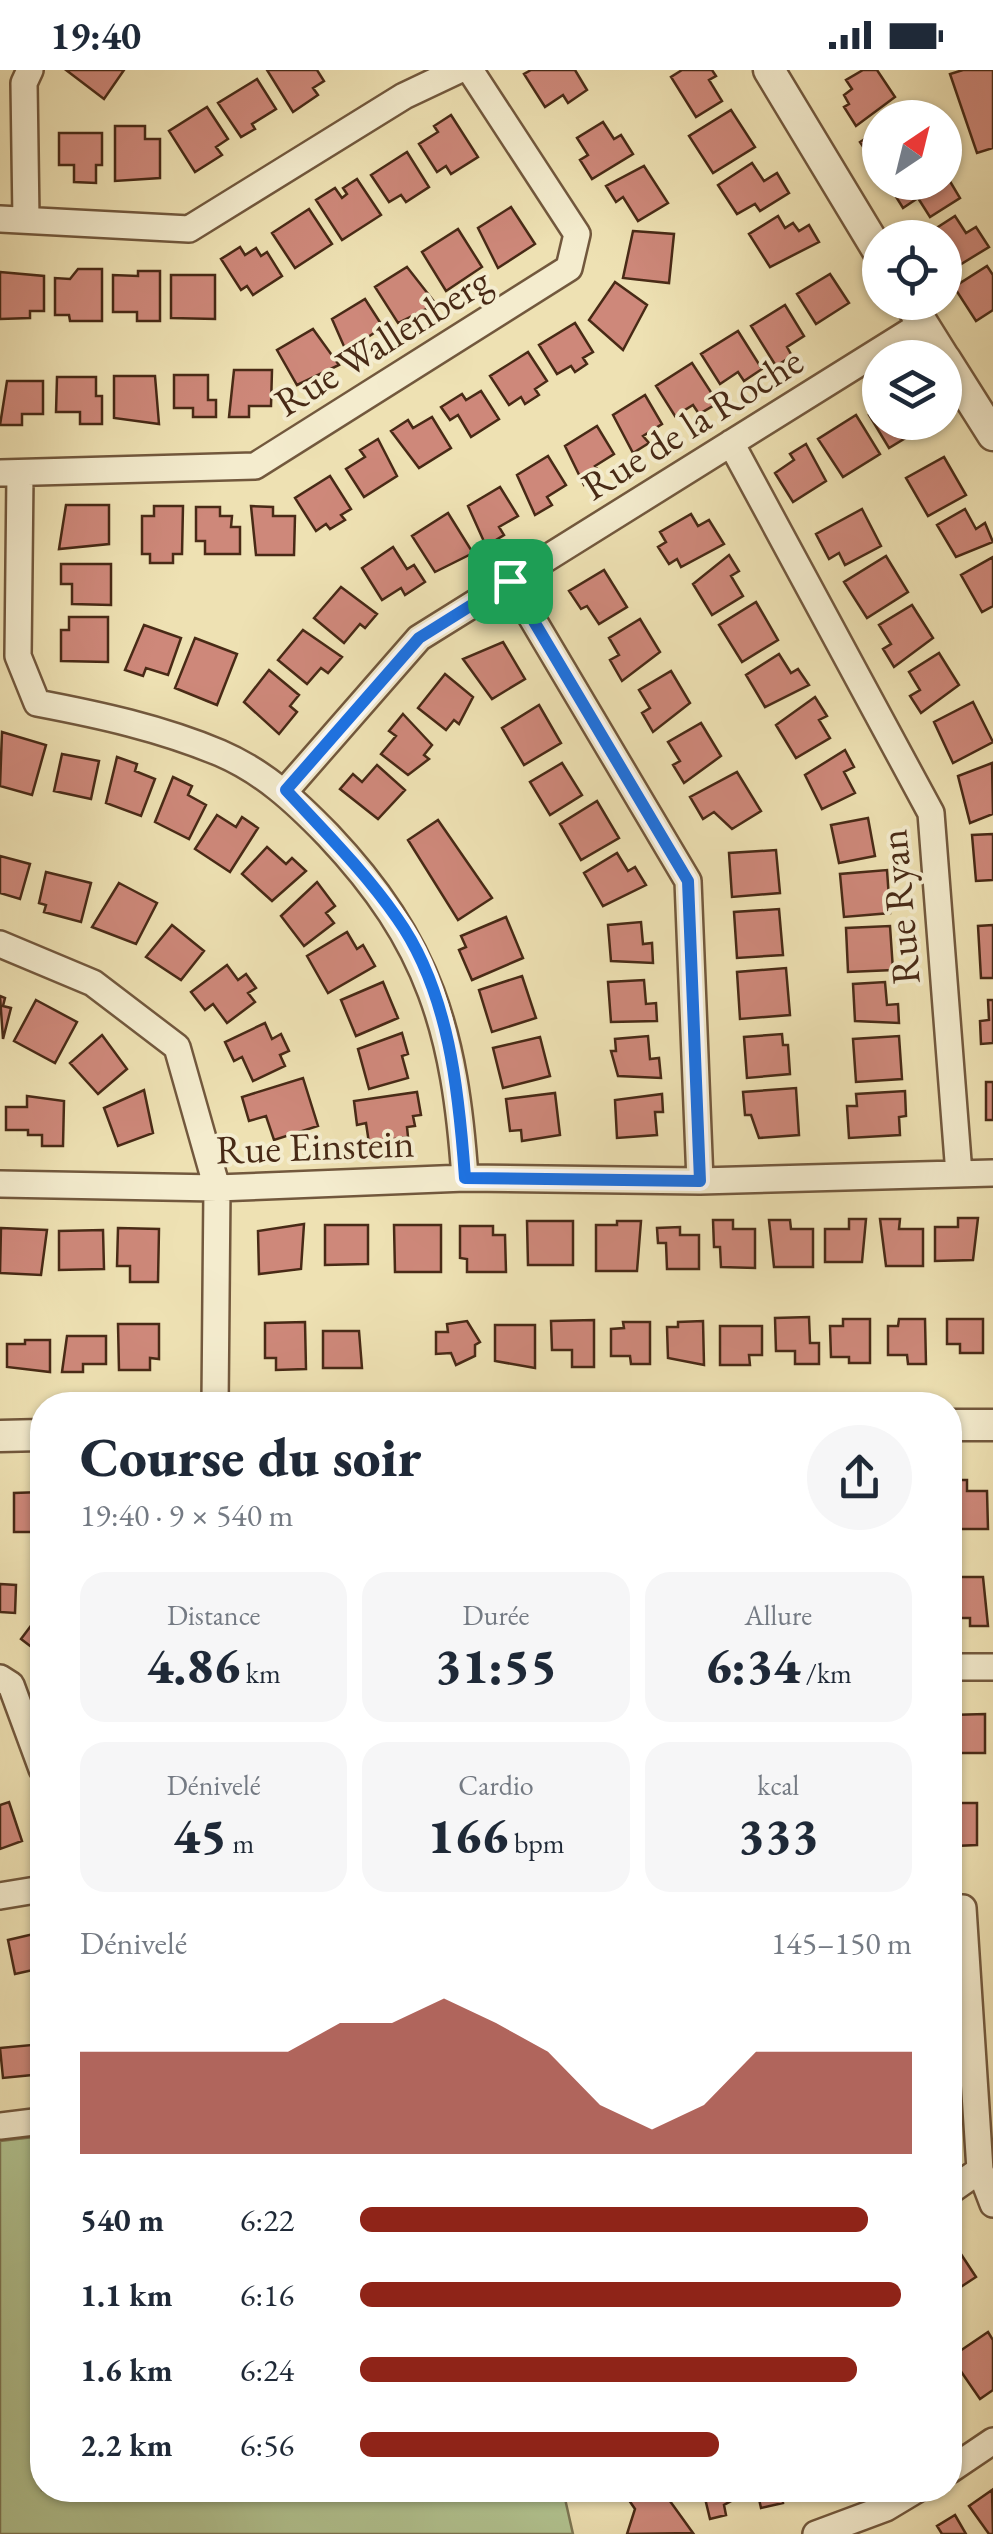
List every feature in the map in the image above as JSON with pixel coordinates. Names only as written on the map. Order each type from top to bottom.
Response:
[{"type":"street","points":[[30,70],[24,84],[13,219],[189,230],[404,96],[459,70]]},
{"type":"street","name":"Rue Wallenberg","points":[[10,474],[254,466],[570,268],[577,234],[470,70]]},
{"type":"street","points":[[769,70],[862,224]]},
{"type":"street","name":"Rue de la Roche","points":[[286,790],[419,638],[731,443],[906,320]]},
{"type":"street","points":[[962,386],[993,435]]},
{"type":"street","name":"Rue Ryan","points":[[731,443],[931,814],[958,1174]]},
{"type":"street","points":[[10,474],[18,656],[37,703],[140,723],[223,754],[286,790],[356,864],[400,922],[433,994],[459,1089],[465,1178]]},
{"type":"street","points":[[510,581],[688,881],[700,1181]]},
{"type":"street","points":[[0,944],[93,983],[177,1047],[217,1188],[215,1392]]},
{"type":"street","name":"Rue Einstein","points":[[0,1184],[217,1188],[465,1178],[700,1181],[993,1173]]},
{"type":"street","points":[[962,1425],[993,1425]]},
{"type":"street","points":[[0,1436],[30,1435]]},
{"type":"street","points":[[962,1667],[993,1667]]},
{"type":"street","points":[[0,1678],[11,1685],[30,1736]]},
{"type":"street","points":[[0,1896],[30,1891]]},
{"type":"street","points":[[962,1908],[980,2170],[993,2204]]},
{"type":"street","points":[[0,2126],[30,2122]]},
{"type":"street","points":[[962,2183],[980,2170]]},
{"type":"street","points":[[962,2462],[993,2441]]},
{"type":"street","points":[[816,2534],[896,2502]]},
{"type":"green space","points":[[30,2137],[30,2502],[566,2502],[573,2534],[0,2534],[0,2141]]},
{"type":"building","points":[[66,70],[124,70],[104,99]]},
{"type":"building","points":[[267,70],[317,70],[324,81],[313,88],[318,95],[293,112]]},
{"type":"building","points":[[531,70],[575,70],[587,90],[568,103],[563,95],[545,107],[524,74]]},
{"type":"building","points":[[682,70],[712,70],[716,76],[709,80],[722,101],[696,117],[671,77]]},
{"type":"building","points":[[863,70],[877,70],[895,97],[862,100],[862,122],[856,126],[844,107],[849,104],[844,95],[852,89],[846,80]]},
{"type":"building","points":[[993,70],[993,148],[977,153],[950,74]]},
{"type":"building","points":[[257,79],[276,109],[252,124],[255,129],[241,137],[218,103]]},
{"type":"building","points":[[207,107],[228,139],[216,147],[222,155],[195,172],[169,131]]},
{"type":"building","points":[[731,110],[755,147],[713,173],[689,136]]},
{"type":"building","points":[[451,115],[478,157],[451,174],[446,166],[437,172],[419,144],[438,132],[434,126]]},
{"type":"building","points":[[603,122],[614,139],[621,135],[633,154],[592,179],[580,160],[588,155],[577,138]]},
{"type":"building","points":[[115,126],[145,126],[145,139],[160,139],[160,178],[115,181]]},
{"type":"building","points":[[59,133],[102,133],[102,165],[96,165],[96,183],[74,182],[74,165],[59,165]]},
{"type":"building","points":[[407,152],[429,187],[406,202],[401,195],[389,202],[371,175]]},
{"type":"building","points":[[752,163],[764,181],[777,173],[789,193],[760,211],[755,204],[737,214],[718,185]]},
{"type":"building","points":[[644,166],[668,203],[638,221],[623,197],[616,202],[606,186]]},
{"type":"building","points":[[357,179],[381,215],[342,240],[316,200],[335,188],[342,198],[347,194],[343,188]]},
{"type":"building","points":[[898,200],[915,200],[903,208]]},
{"type":"building","points":[[919,200],[957,200],[930,217]]},
{"type":"building","points":[[511,207],[535,244],[498,268],[478,228]]},
{"type":"building","points":[[309,209],[332,244],[295,268],[272,233]]},
{"type":"building","points":[[778,216],[785,228],[793,223],[799,231],[809,225],[819,242],[770,267],[749,234]]},
{"type":"building","points":[[962,227],[966,233],[976,227],[989,247],[962,264]]},
{"type":"building","points":[[458,229],[482,267],[446,291],[422,252]]},
{"type":"building","points":[[633,231],[674,234],[669,283],[623,278]]},
{"type":"building","points":[[240,247],[245,255],[256,248],[261,256],[267,252],[282,276],[253,295],[247,286],[241,290],[221,259]]},
{"type":"building","points":[[987,266],[993,275],[993,310],[976,321],[962,299],[962,282]]},
{"type":"building","points":[[407,267],[436,304],[398,323],[375,287]]},
{"type":"building","points":[[78,269],[102,269],[102,321],[70,321],[69,315],[55,315],[55,278],[70,279]]},
{"type":"building","points":[[138,271],[160,271],[160,321],[137,321],[137,312],[113,312],[113,275],[138,276]]},
{"type":"building","points":[[0,272],[44,276],[44,311],[30,311],[30,318],[0,319]]},
{"type":"building","points":[[830,274],[849,303],[816,324],[797,294]]},
{"type":"building","points":[[171,275],[215,275],[215,319],[171,318]]},
{"type":"building","points":[[615,282],[647,305],[623,350],[589,320]]},
{"type":"building","points":[[365,299],[383,327],[362,341],[367,349],[350,360],[332,319]]},
{"type":"building","points":[[785,305],[804,336],[787,347],[792,356],[776,366],[751,326]]},
{"type":"building","points":[[575,323],[593,352],[583,358],[587,364],[575,372],[571,366],[557,374],[539,345]]},
{"type":"building","points":[[313,329],[339,365],[297,385],[277,350]]},
{"type":"building","points":[[738,331],[762,369],[744,381],[738,372],[720,384],[701,354]]},
{"type":"building","points":[[528,352],[547,381],[535,389],[539,395],[525,404],[521,397],[509,405],[490,376]]},
{"type":"building","points":[[692,363],[718,403],[699,414],[693,405],[675,416],[656,386]]},
{"type":"building","points":[[234,370],[272,370],[271,406],[249,406],[249,417],[229,417]]},
{"type":"building","points":[[174,375],[208,375],[208,400],[216,400],[216,417],[193,417],[193,408],[174,408]]},
{"type":"building","points":[[114,376],[155,376],[159,424],[114,418]]},
{"type":"building","points":[[57,377],[96,377],[96,396],[102,396],[102,424],[80,424],[80,412],[56,412]]},
{"type":"building","points":[[7,381],[43,381],[43,414],[22,414],[22,425],[0,425]]},
{"type":"building","points":[[481,391],[499,419],[471,437],[458,415],[450,420],[441,407],[462,394],[466,400]]},
{"type":"building","points":[[645,395],[662,424],[643,436],[649,443],[633,453],[613,415]]},
{"type":"building","points":[[856,415],[862,425],[862,440],[871,440],[880,454],[843,477],[818,439]]},
{"type":"building","points":[[432,417],[451,448],[419,468],[391,431],[408,420],[413,428]]},
{"type":"building","points":[[597,426],[614,454],[595,466],[601,474],[584,485],[565,446]]},
{"type":"building","points":[[378,439],[397,476],[364,497],[346,469],[365,457],[360,450]]},
{"type":"building","points":[[884,440],[902,440],[889,448]]},
{"type":"building","points":[[806,444],[826,481],[793,502],[775,473],[794,460],[790,454]]},
{"type":"building","points":[[548,456],[566,485],[547,497],[552,505],[535,515],[517,475]]},
{"type":"building","points":[[944,457],[966,495],[928,516],[906,478]]},
{"type":"building","points":[[330,476],[351,509],[341,515],[345,520],[330,529],[326,524],[316,531],[295,498]]},
{"type":"building","points":[[500,487],[518,516],[499,527],[504,535],[486,546],[468,506]]},
{"type":"building","points":[[66,505],[109,505],[109,544],[59,549]]},
{"type":"building","points":[[154,506],[183,506],[182,554],[173,554],[173,563],[150,563],[150,554],[142,554],[142,516],[154,516]]},
{"type":"building","points":[[251,506],[273,507],[273,516],[295,516],[294,555],[256,555]]},
{"type":"building","points":[[196,507],[220,507],[220,516],[232,516],[231,527],[240,527],[240,554],[205,554],[205,541],[196,541]]},
{"type":"building","points":[[862,509],[881,546],[845,565],[839,553],[829,559],[816,534]]},
{"type":"building","points":[[965,509],[976,529],[985,523],[993,542],[956,557],[937,525]]},
{"type":"building","points":[[448,513],[473,553],[435,572],[412,536]]},
{"type":"building","points":[[691,514],[698,526],[709,520],[724,544],[681,567],[677,559],[669,564],[658,547],[666,542],[660,532]]},
{"type":"building","points":[[393,547],[407,569],[414,565],[425,582],[405,595],[401,588],[382,600],[362,568]]},
{"type":"building","points":[[729,555],[739,571],[731,576],[743,596],[712,615],[693,584]]},
{"type":"building","points":[[886,556],[908,592],[867,618],[844,582]]},
{"type":"building","points":[[993,557],[993,606],[982,612],[961,575]]},
{"type":"building","points":[[61,564],[111,564],[111,605],[72,604],[72,584],[61,584]]},
{"type":"building","points":[[604,570],[627,607],[599,624],[587,606],[581,609],[569,591]]},
{"type":"building","points":[[341,587],[377,614],[365,628],[360,624],[344,643],[314,618]]},
{"type":"building","points":[[756,602],[778,640],[742,662],[719,625]]},
{"type":"building","points":[[912,605],[933,638],[894,667],[883,649],[891,644],[879,625]]},
{"type":"building","points":[[69,617],[108,617],[108,662],[61,661],[61,630],[69,630]]},
{"type":"building","points":[[640,619],[660,652],[622,681],[610,660],[619,655],[609,638]]},
{"type":"building","points":[[144,625],[181,638],[168,675],[146,668],[143,676],[125,670]]},
{"type":"building","points":[[303,630],[342,657],[328,673],[321,668],[307,684],[278,660]]},
{"type":"building","points":[[195,638],[237,654],[217,705],[175,688]]},
{"type":"building","points":[[503,642],[525,679],[492,699],[463,659]]},
{"type":"building","points":[[939,653],[959,685],[921,713],[910,696],[920,690],[909,672]]},
{"type":"building","points":[[779,654],[791,673],[798,669],[809,685],[765,707],[746,675]]},
{"type":"building","points":[[269,670],[299,695],[290,706],[297,712],[279,734],[244,702]]},
{"type":"building","points":[[671,671],[690,703],[653,732],[642,713],[650,708],[639,690]]},
{"type":"building","points":[[445,674],[473,697],[459,724],[454,720],[446,730],[418,708]]},
{"type":"building","points":[[815,697],[827,716],[819,720],[830,738],[796,758],[776,725]]},
{"type":"building","points":[[973,702],[993,742],[953,763],[934,722]]},
{"type":"building","points":[[539,705],[561,743],[524,765],[502,728]]},
{"type":"building","points":[[403,714],[432,745],[424,755],[429,759],[408,775],[381,754],[396,736],[389,731]]},
{"type":"building","points":[[701,723],[721,756],[684,783],[673,765],[680,761],[668,742]]},
{"type":"building","points":[[2,732],[46,745],[32,795],[0,786]]},
{"type":"building","points":[[845,750],[854,767],[844,772],[855,793],[822,809],[805,775]]},
{"type":"building","points":[[62,754],[99,761],[91,799],[54,791]]},
{"type":"building","points":[[117,757],[137,764],[135,771],[155,779],[141,816],[106,803]]},
{"type":"building","points":[[562,763],[582,795],[550,815],[530,782]]},
{"type":"building","points":[[992,763],[993,814],[970,823],[958,776]]},
{"type":"building","points":[[377,765],[405,790],[378,819],[340,789],[353,774],[362,782]]},
{"type":"building","points":[[737,772],[761,811],[732,829],[714,812],[703,819],[690,797]]},
{"type":"building","points":[[173,777],[192,786],[188,795],[206,805],[189,839],[155,822]]},
{"type":"building","points":[[597,801],[619,838],[581,860],[560,824]]},
{"type":"building","points":[[217,815],[236,827],[242,817],[258,828],[230,872],[195,849]]},
{"type":"building","points":[[868,818],[875,856],[839,863],[831,825]]},
{"type":"building","points":[[438,820],[492,898],[458,920],[408,840]]},
{"type":"building","points":[[993,834],[993,880],[976,881],[972,835]]},
{"type":"building","points":[[267,847],[286,864],[292,858],[306,871],[272,901],[242,874]]},
{"type":"building","points":[[776,850],[780,893],[732,897],[729,853]]},
{"type":"building","points":[[617,853],[628,871],[635,867],[646,885],[603,906],[584,873]]},
{"type":"building","points":[[0,856],[30,864],[20,899],[0,893]]},
{"type":"building","points":[[887,870],[890,913],[844,917],[840,874]]},
{"type":"building","points":[[46,872],[91,883],[81,922],[44,912],[46,905],[39,903]]},
{"type":"building","points":[[317,882],[335,906],[326,913],[334,923],[304,946],[281,916]]},
{"type":"building","points":[[119,883],[157,903],[136,944],[92,927]]},
{"type":"building","points":[[779,909],[783,955],[737,958],[734,912]]},
{"type":"building","points":[[506,917],[523,958],[472,980],[459,950],[466,947],[461,936]]},
{"type":"building","points":[[641,922],[643,944],[652,943],[653,963],[611,961],[608,925]]},
{"type":"building","points":[[172,925],[204,951],[181,980],[146,957]]},
{"type":"building","points":[[993,925],[993,978],[981,978],[978,926]]},
{"type":"building","points":[[890,926],[893,970],[848,972],[846,928]]},
{"type":"building","points":[[347,932],[357,949],[363,945],[375,966],[328,993],[307,956]]},
{"type":"building","points":[[227,965],[238,980],[246,974],[256,988],[248,993],[255,1002],[227,1023],[213,1004],[205,1010],[191,992]]},
{"type":"building","points":[[786,968],[790,1015],[740,1019],[737,972]]},
{"type":"building","points":[[522,976],[536,1018],[492,1032],[479,990]]},
{"type":"building","points":[[644,980],[646,1004],[656,1003],[657,1021],[611,1022],[608,982]]},
{"type":"building","points":[[383,982],[398,1018],[356,1036],[341,1000]]},
{"type":"building","points":[[885,982],[887,1005],[898,1004],[899,1023],[855,1021],[853,984]]},
{"type":"building","points":[[0,996],[5,998],[3,1006],[11,1008],[3,1039]]},
{"type":"building","points":[[36,1000],[77,1022],[55,1063],[14,1041]]},
{"type":"building","points":[[988,1000],[993,1000],[993,1043],[981,1044],[980,1021],[989,1020]]},
{"type":"building","points":[[265,1023],[272,1039],[281,1034],[289,1051],[280,1055],[285,1066],[253,1081],[242,1057],[234,1061],[225,1042]]},
{"type":"building","points":[[402,1033],[408,1054],[402,1056],[408,1078],[369,1089],[358,1049]]},
{"type":"building","points":[[782,1034],[783,1045],[788,1045],[790,1074],[747,1078],[744,1037]]},
{"type":"building","points":[[102,1035],[127,1069],[98,1094],[70,1063]]},
{"type":"building","points":[[648,1036],[650,1059],[659,1058],[661,1078],[618,1076],[611,1051],[616,1051],[615,1039]]},
{"type":"building","points":[[899,1036],[902,1079],[856,1082],[853,1039]]},
{"type":"building","points":[[540,1037],[550,1076],[503,1088],[493,1048]]},
{"type":"building","points":[[303,1078],[318,1126],[274,1140],[266,1116],[249,1121],[242,1097]]},
{"type":"building","points":[[986,1082],[993,1082],[993,1120],[986,1120]]},
{"type":"building","points":[[796,1088],[799,1135],[759,1138],[751,1115],[745,1115],[743,1092]]},
{"type":"building","points":[[144,1090],[153,1133],[118,1146],[104,1108]]},
{"type":"building","points":[[905,1091],[906,1116],[899,1117],[900,1135],[849,1138],[847,1106],[857,1106],[856,1094]]},
{"type":"building","points":[[417,1092],[421,1115],[413,1116],[415,1126],[407,1127],[408,1137],[369,1143],[366,1123],[357,1125],[354,1101]]},
{"type":"building","points":[[555,1093],[560,1135],[522,1141],[521,1130],[510,1131],[506,1099]]},
{"type":"building","points":[[662,1094],[663,1112],[655,1112],[657,1135],[617,1138],[615,1100]]},
{"type":"building","points":[[27,1096],[64,1101],[63,1146],[42,1146],[42,1135],[28,1135],[28,1130],[6,1130],[6,1107],[27,1107]]},
{"type":"building","points":[[958,1218],[978,1218],[973,1260],[935,1261],[935,1227],[958,1227]]},
{"type":"building","points":[[849,1219],[866,1219],[862,1262],[825,1262],[825,1229],[849,1229]]},
{"type":"building","points":[[880,1219],[900,1219],[899,1229],[923,1229],[923,1266],[886,1266]]},
{"type":"building","points":[[713,1220],[733,1220],[733,1229],[755,1229],[755,1268],[721,1267],[720,1247],[714,1247]]},
{"type":"building","points":[[769,1220],[790,1220],[791,1229],[813,1229],[813,1267],[774,1267]]},
{"type":"building","points":[[527,1221],[573,1221],[573,1265],[528,1265]]},
{"type":"building","points":[[617,1221],[641,1221],[637,1271],[596,1271],[596,1225],[617,1225]]},
{"type":"building","points":[[304,1224],[301,1269],[259,1274],[258,1231]]},
{"type":"building","points":[[325,1225],[368,1225],[368,1264],[325,1265]]},
{"type":"building","points":[[394,1225],[441,1225],[441,1272],[395,1272]]},
{"type":"building","points":[[460,1226],[493,1226],[493,1235],[505,1235],[506,1272],[467,1272],[467,1259],[460,1258]]},
{"type":"building","points":[[680,1227],[680,1235],[699,1235],[699,1269],[667,1269],[666,1243],[658,1243],[657,1228]]},
{"type":"building","points":[[1,1228],[47,1230],[41,1275],[0,1273]]},
{"type":"building","points":[[118,1228],[159,1229],[158,1282],[130,1282],[130,1266],[117,1266]]},
{"type":"building","points":[[103,1230],[104,1269],[59,1270],[59,1231]]},
{"type":"building","points":[[809,1317],[810,1343],[819,1343],[819,1364],[795,1364],[795,1351],[776,1351],[775,1318]]},
{"type":"building","points":[[843,1319],[870,1319],[870,1363],[849,1363],[849,1357],[831,1357],[830,1326],[843,1326]]},
{"type":"building","points":[[899,1319],[925,1319],[926,1364],[908,1364],[907,1355],[888,1355],[888,1326],[898,1326]]},
{"type":"building","points":[[947,1319],[983,1319],[983,1353],[960,1353],[960,1344],[947,1344]]},
{"type":"building","points":[[594,1320],[594,1367],[572,1367],[572,1350],[552,1350],[551,1321]]},
{"type":"building","points":[[467,1321],[480,1342],[475,1345],[475,1356],[456,1365],[451,1353],[436,1354],[436,1332],[448,1332],[447,1324]]},
{"type":"building","points":[[703,1321],[704,1365],[668,1358],[667,1327],[678,1327],[678,1322]]},
{"type":"building","points":[[305,1322],[306,1369],[276,1370],[276,1358],[265,1358],[265,1323]]},
{"type":"building","points":[[623,1322],[650,1322],[650,1364],[631,1364],[630,1356],[611,1356],[611,1329],[624,1328]]},
{"type":"building","points":[[118,1324],[159,1324],[159,1359],[150,1358],[150,1370],[119,1370]]},
{"type":"building","points":[[495,1325],[535,1325],[535,1368],[495,1361]]},
{"type":"building","points":[[720,1326],[762,1326],[762,1355],[749,1355],[750,1365],[720,1365]]},
{"type":"building","points":[[323,1331],[359,1331],[362,1368],[323,1368]]},
{"type":"building","points":[[67,1336],[106,1336],[106,1364],[83,1364],[83,1372],[62,1372]]},
{"type":"building","points":[[25,1340],[50,1340],[50,1372],[7,1367],[7,1344],[25,1344]]},
{"type":"building","points":[[962,1480],[967,1480],[967,1491],[987,1491],[988,1529],[962,1529]]},
{"type":"building","points":[[30,1492],[30,1532],[14,1532],[14,1493]]},
{"type":"building","points":[[962,1577],[983,1577],[988,1626],[970,1626],[970,1618],[962,1618]]},
{"type":"building","points":[[0,1584],[16,1585],[15,1613],[0,1612]]},
{"type":"building","points":[[30,1627],[30,1646],[21,1639]]},
{"type":"building","points":[[985,1714],[985,1753],[962,1753],[962,1715]]},
{"type":"building","points":[[9,1802],[22,1841],[0,1849],[0,1805]]},
{"type":"building","points":[[962,1803],[977,1803],[977,1845],[962,1846]]},
{"type":"building","points":[[30,1935],[30,1971],[15,1974],[8,1940]]},
{"type":"building","points":[[30,2045],[30,2075],[3,2078],[0,2048]]},
{"type":"building","points":[[962,2256],[976,2277],[962,2286]]},
{"type":"building","points":[[988,2332],[993,2340],[993,2390],[980,2399],[962,2373],[962,2350]]},
{"type":"building","points":[[992,2490],[993,2534],[989,2534],[969,2506]]},
{"type":"building","points":[[630,2502],[671,2502],[693,2533],[627,2534],[635,2509]]},
{"type":"building","points":[[706,2502],[729,2502],[724,2505],[726,2515],[710,2519]]},
{"type":"building","points":[[760,2502],[783,2502],[783,2503],[761,2508]]},
{"type":"building","points":[[955,2515],[966,2534],[942,2534],[937,2526]]},
{"type":"route","points":[[510,581],[688,881],[700,1181],[465,1178],[459,1089],[433,994],[400,922],[356,864],[286,790],[419,638],[510,581]]}]
